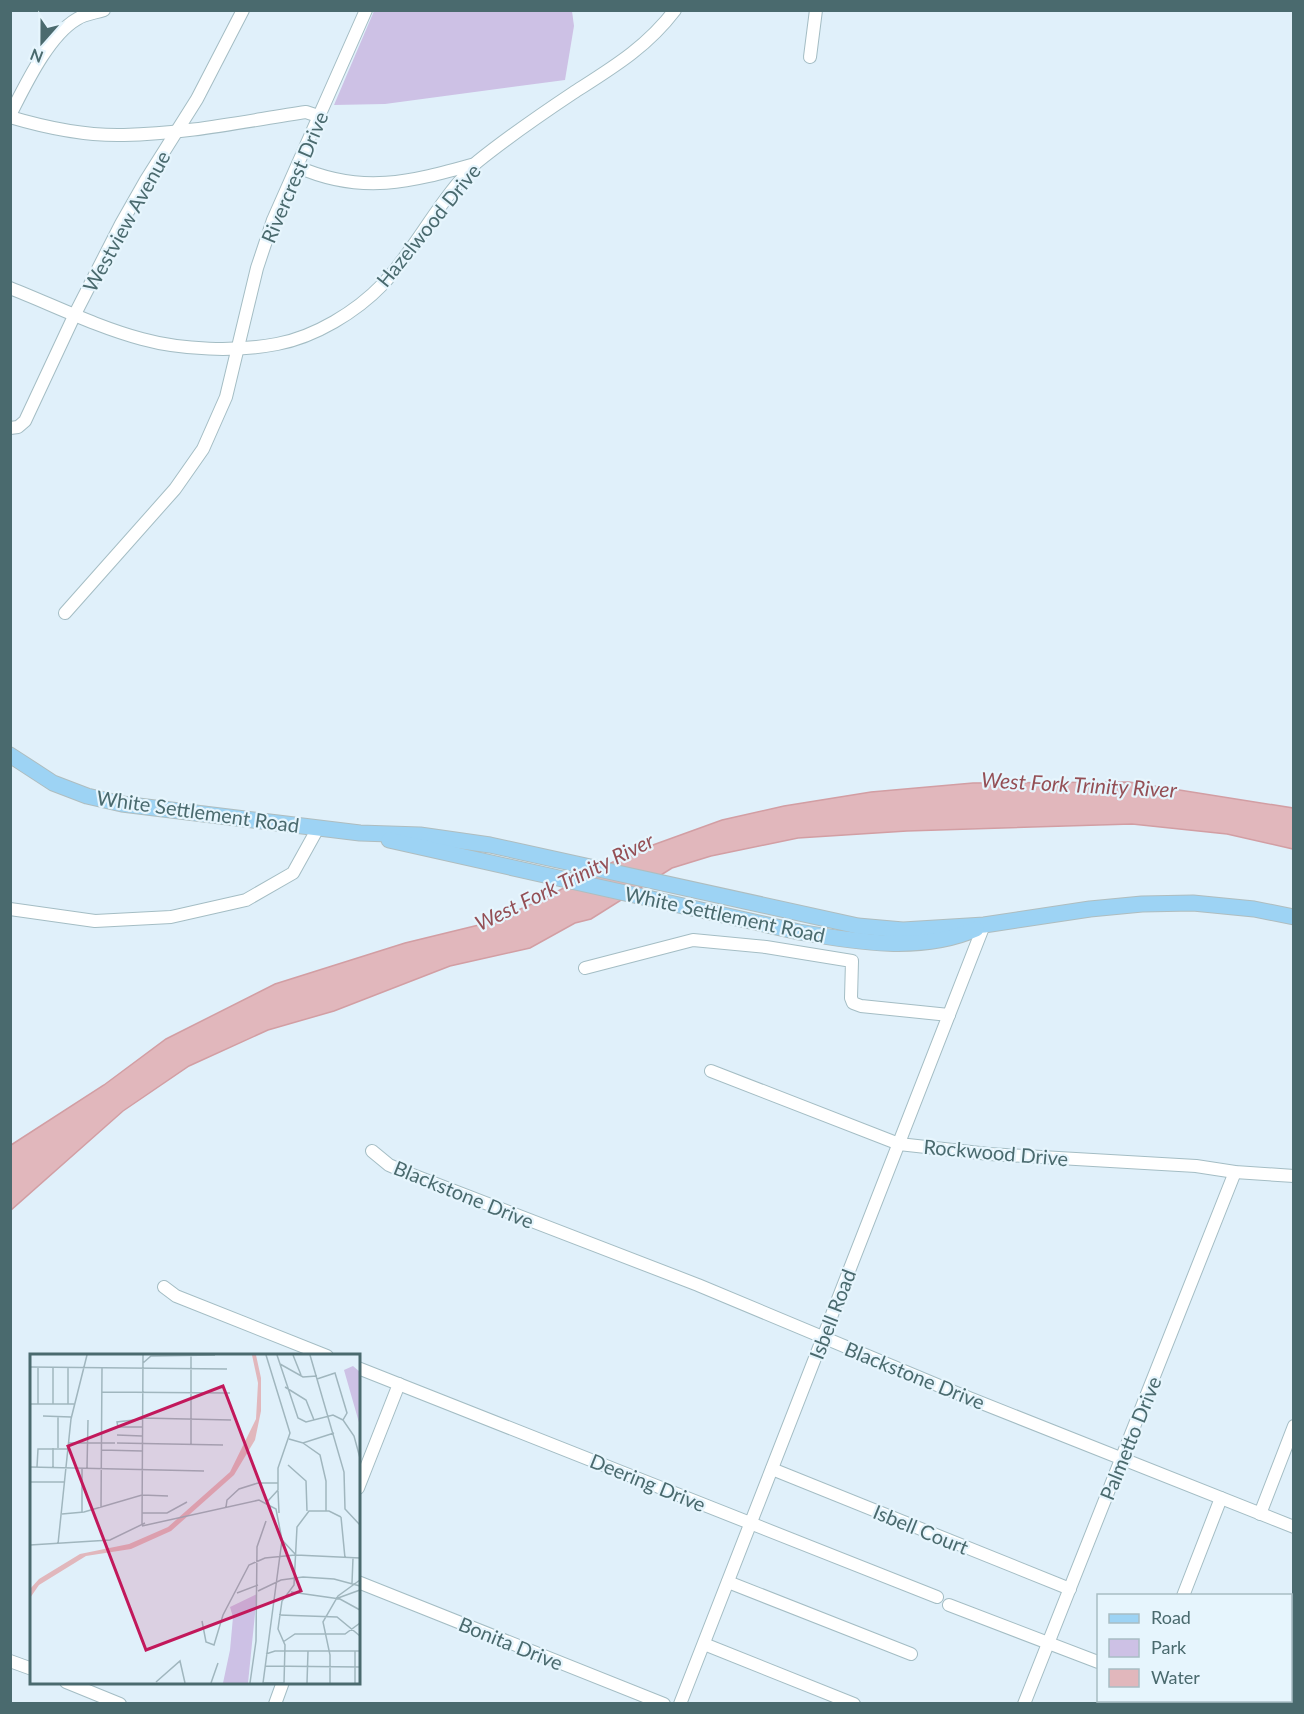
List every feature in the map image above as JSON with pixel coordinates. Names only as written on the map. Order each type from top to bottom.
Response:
[{"type":"main road","name":"White Settlement Road","points":[[10,755],[53,783],[87,796],[122,804],[360,833],[420,835],[490,845],[858,926],[903,930],[984,925],[1090,909],[1142,904],[1193,903],[1254,909],[1293,917]]},
{"type":"main road","name":"White Settlement Road","points":[[360,833],[800,932],[851,941],[897,943],[956,938],[984,925]]},
{"type":"street","points":[[104,10],[75,14],[40,61],[10,116],[78,132],[122,135],[177,131],[306,112],[318,116]]},
{"type":"street","name":"Westview Avenue","points":[[10,428],[18,427],[25,421],[75,314],[121,224],[197,99],[243,10]]},
{"type":"street","name":"Rivercrest Drive","points":[[65,613],[175,489],[203,449],[226,397],[256,268],[273,220],[366,10]]},
{"type":"street","name":"Hazelwood Drive","points":[[10,288],[141,339],[177,346],[238,348],[278,344],[312,333],[356,308],[382,285],[441,204],[475,164],[529,122],[625,60],[645,44],[675,10]]},
{"type":"street","points":[[810,57],[816,10]]},
{"type":"street","points":[[298,166],[319,176],[352,183],[384,184],[475,164]]},
{"type":"street","points":[[10,909],[95,921],[171,918],[246,900],[293,873],[318,828]]},
{"type":"street","name":"Isbell Road","points":[[680,1704],[984,925]]},
{"type":"street","points":[[585,968],[693,940],[766,947],[852,962],[851,998],[853,1003],[861,1006],[949,1015]]},
{"type":"street","name":"Rockwood Drive","points":[[711,1071],[899,1144],[990,1154],[1196,1166],[1235,1172],[1293,1176]]},
{"type":"street","name":"Blackstone Drive","points":[[372,1151],[389,1165],[405,1172],[698,1285],[1293,1527]]},
{"type":"street","name":"Palmetto Drive","points":[[1024,1704],[1235,1172]]},
{"type":"street","points":[[164,1287],[176,1296],[322,1354]]},
{"type":"street","name":"Deering Drive","points":[[360,1369],[937,1597]]},
{"type":"street","points":[[360,1483],[399,1384]]},
{"type":"street","points":[[1260,1514],[1293,1426]]},
{"type":"street","name":"Isbell Court","points":[[772,1469],[1070,1589]]},
{"type":"street","points":[[1184,1594],[1221,1498]]},
{"type":"street","points":[[728,1582],[911,1654]]},
{"type":"street","name":"Bonita Drive","points":[[360,1583],[664,1704]]},
{"type":"street","points":[[949,1605],[1097,1662]]},
{"type":"street","points":[[704,1644],[854,1704]]},
{"type":"street","points":[[10,1661],[30,1668]]},
{"type":"street","points":[[69,1684],[120,1704]]},
{"type":"street","points":[[275,1704],[283,1684]]},
{"type":"green space","points":[[374,11],[572,11],[574,26],[565,80],[385,104],[334,105]]},
{"type":"water","name":"West Fork Trinity River","points":[[1129,782],[1293,808],[1293,849],[1227,834],[1132,824],[907,831],[798,838],[711,856],[672,868],[591,919],[575,923],[530,948],[450,966],[334,1011],[268,1030],[189,1066],[123,1111],[11,1210],[11,1145],[104,1085],[166,1039],[275,984],[405,943],[491,922],[543,899],[628,854],[722,820],[784,806],[871,792],[973,783]]}]
